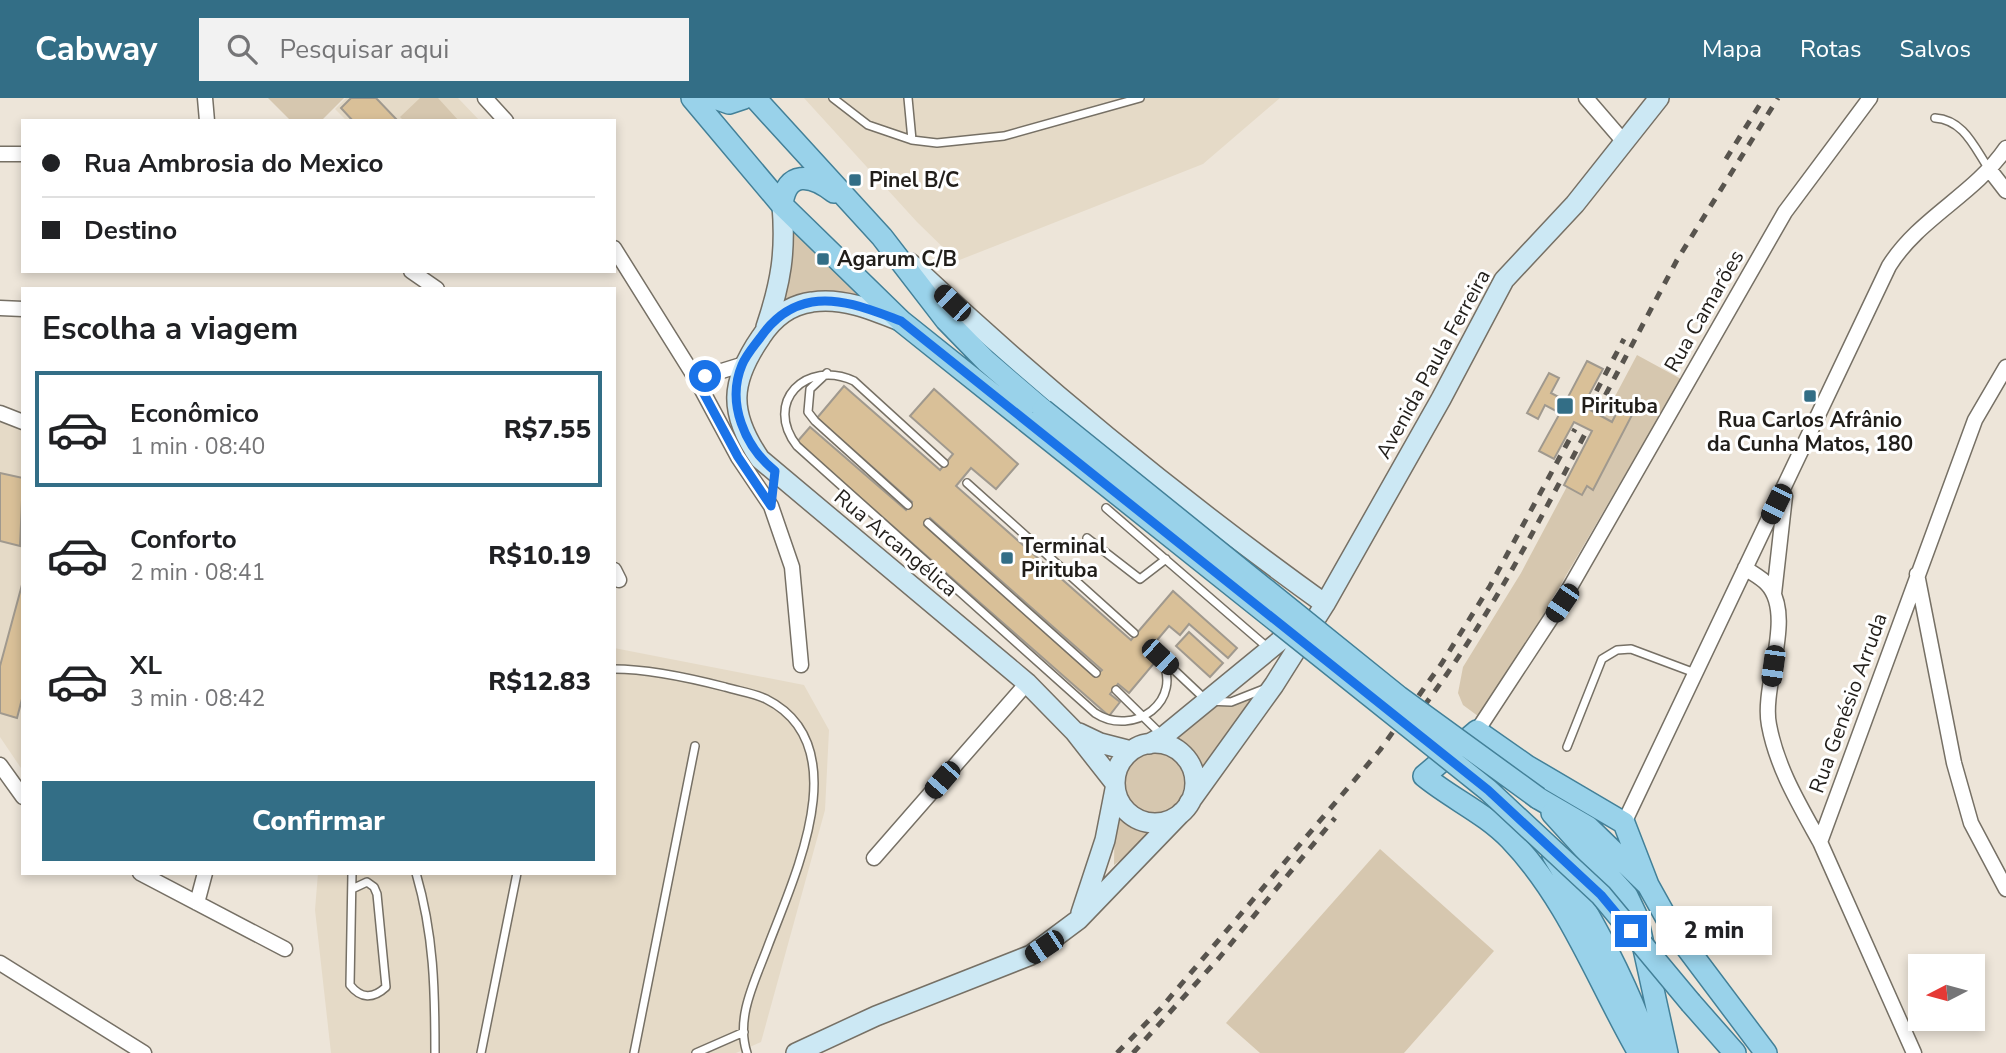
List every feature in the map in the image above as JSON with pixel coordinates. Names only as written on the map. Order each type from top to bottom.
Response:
[{"type":"main road","points":[[692,98],[782,205],[901,321],[1035,415],[1399,697],[1559,816],[1627,896],[1637,917],[1667,1053]]},
{"type":"main road","points":[[715,98],[729,103],[744,98]]},
{"type":"main road","points":[[755,98],[883,237],[1004,352],[1083,418],[1325,604],[1208,701],[1148,743],[1117,769],[1105,840],[1079,920]]},
{"type":"main road","name":"Avenida Paula Ferreira","points":[[796,1053],[820,1046],[876,1016],[1031,955],[1079,920],[1186,807],[1273,685],[1325,604],[1441,399],[1504,280],[1575,204],[1659,98]]},
{"type":"main road","points":[[765,330],[780,284],[785,256],[782,205],[784,190],[793,181],[808,178],[823,183],[860,212]]},
{"type":"main road","points":[[883,237],[900,263],[946,320],[1035,415],[1488,790],[1544,840],[1601,895],[1735,1053]]},
{"type":"main road","points":[[741,365],[765,330],[785,312],[814,302],[852,305],[901,321]]},
{"type":"main road","name":"Rua Arcangélica","points":[[741,365],[737,394],[745,437],[760,459],[1027,683],[1074,731],[1115,785]]},
{"type":"main road","name":"Rua Arcangélica","points":[[1074,731],[1100,743],[1148,743]]},
{"type":"main road","points":[[1639,1053],[1612,1007],[1582,944],[1542,878],[1511,840],[1486,817],[1424,776],[1477,731],[1527,766],[1623,823],[1647,886],[1672,928],[1766,1053]]},
{"type":"main road","points":[[1115,785],[1121,804],[1138,820],[1161,822],[1186,807],[1194,781],[1187,760],[1179,752],[1160,743],[1148,743]]},
{"type":"main road","points":[[1559,816],[1588,827],[1647,886]]},
{"type":"main road","points":[[1588,827],[1623,823]]},
{"type":"main road","points":[[1544,840],[1602,936],[1626,984],[1651,1053]]},
{"type":"street","points":[[205,98],[207,119]]},
{"type":"street","points":[[485,98],[504,119]]},
{"type":"street","points":[[1586,98],[1624,142]]},
{"type":"street","name":"Rua Camarões","points":[[1477,731],[1562,603],[1785,212],[1870,98]]},
{"type":"street","points":[[1623,823],[1889,266],[1901,246],[1989,169],[2006,148]]},
{"type":"street","points":[[0,154],[21,154]]},
{"type":"street","points":[[1989,169],[2006,191]]},
{"type":"street","points":[[616,251],[696,379],[738,457],[771,506],[792,568],[801,665]]},
{"type":"street","points":[[414,273],[434,287]]},
{"type":"street","points":[[0,308],[21,309]]},
{"type":"street","points":[[696,379],[741,365]]},
{"type":"street","name":"Rua Genésio Arruda","points":[[1820,842],[1975,420],[2006,368]]},
{"type":"street","points":[[0,413],[21,421]]},
{"type":"street","points":[[771,506],[775,471]]},
{"type":"street","points":[[1774,596],[1786,482]]},
{"type":"street","points":[[1745,568],[1768,584],[1774,596],[1779,623],[1768,722],[1778,765],[1820,842],[1914,1053]]},
{"type":"street","points":[[1917,574],[1954,763],[1971,823],[2006,889]]},
{"type":"street","points":[[874,858],[1027,683]]},
{"type":"street","points":[[0,765],[21,794]]},
{"type":"street","points":[[144,875],[285,949]]},
{"type":"street","points":[[197,903],[204,875]]},
{"type":"street","points":[[3,967],[144,1053]]},
{"type":"lane","points":[[833,98],[867,125],[912,139],[937,143],[1004,136],[1140,98]]},
{"type":"lane","points":[[908,98],[912,139]]},
{"type":"lane","points":[[1935,118],[1946,119],[1961,127],[1989,169]]},
{"type":"lane","points":[[827,373],[810,389],[808,412],[908,505]]},
{"type":"lane","points":[[944,463],[854,381],[827,373],[803,380],[789,398],[785,419],[788,435],[797,446],[1095,713],[1109,720],[1144,716],[1160,702],[1168,686],[1167,668],[1160,657]]},
{"type":"lane","points":[[967,483],[1135,633]]},
{"type":"lane","points":[[1106,508],[1270,650]]},
{"type":"lane","points":[[928,523],[1096,673]]},
{"type":"lane","points":[[1087,538],[1140,579],[1166,559]]},
{"type":"lane","points":[[1152,649],[1208,701],[1231,702],[1273,685]]},
{"type":"lane","points":[[1567,747],[1602,659],[1617,650],[1631,649],[1695,673]]},
{"type":"lane","points":[[616,669],[711,684],[765,699],[790,717],[809,746],[814,769],[804,851],[749,998],[744,1032],[747,1053]]},
{"type":"lane","points":[[1115,690],[1144,716],[1148,743]]},
{"type":"lane","points":[[634,1053],[695,746]]},
{"type":"lane","points":[[352,875],[350,985],[356,994],[365,997],[379,994],[386,987],[377,894],[374,887],[367,882],[352,888]]},
{"type":"lane","points":[[417,875],[435,965],[435,1053]]},
{"type":"lane","points":[[481,1053],[517,875]]},
{"type":"lane","points":[[695,1053],[744,1032]]},
{"type":"shaded area","points":[[268,98],[344,98],[323,119],[289,119]]},
{"type":"shaded area","points":[[346,98],[458,98],[478,119],[345,119],[335,109]]},
{"type":"shaded area","points":[[420,98],[438,98],[457,119],[402,119],[400,117]]},
{"type":"shaded area","points":[[804,98],[1280,98],[1203,164],[957,261],[917,222]]},
{"type":"shaded area","points":[[789,219],[880,306],[782,308]]},
{"type":"shaded area","points":[[1637,355],[1681,379],[1482,719],[1463,705],[1458,693],[1463,667],[1521,573]]},
{"type":"shaded area","points":[[0,422],[21,429],[21,768],[0,737]]},
{"type":"shaded area","points":[[616,648],[804,685],[829,730],[825,810],[761,1042],[736,1053],[331,1053],[315,910],[318,875],[616,875]]},
{"type":"shaded area","points":[[1256,694],[1197,780],[1190,761],[1168,736],[1214,706],[1231,705]]},
{"type":"shaded area","points":[[1147,752],[1159,752],[1175,761],[1182,771],[1182,795],[1175,805],[1159,814],[1147,814],[1136,809],[1127,800],[1122,789],[1122,777],[1127,766],[1136,757]]},
{"type":"shaded area","points":[[1115,801],[1125,813],[1143,825],[1166,825],[1114,865]]},
{"type":"shaded area","points":[[1380,849],[1494,951],[1404,1053],[1260,1053],[1226,1023]]},
{"type":"building","points":[[351,98],[376,98],[396,119],[351,119],[341,108]]},
{"type":"building","points":[[1587,361],[1603,369],[1583,406],[1612,422],[1619,408],[1632,415],[1593,490],[1587,486],[1582,495],[1564,485],[1592,431],[1574,422],[1554,459],[1539,451],[1560,413],[1545,405],[1538,419],[1527,413],[1549,373],[1559,378],[1551,393],[1566,401]]},
{"type":"building","name":"Terminal Pirituba","points":[[844,386],[940,470],[953,454],[910,416],[934,389],[1018,464],[996,489],[971,468],[956,486],[1131,640],[1173,591],[1237,648],[1228,658],[1189,624],[1180,635],[1169,626],[1146,653],[1156,661],[1129,693],[1118,684],[1110,694],[1120,702],[1109,716],[797,442],[810,427],[906,510],[912,502],[817,418]],"holes":[[[930,518],[1102,670],[1095,677],[924,525]]]},
{"type":"building","points":[[0,473],[21,478],[21,523],[20,546],[0,541]]},
{"type":"building","points":[[21,588],[21,703],[17,718],[0,713],[0,666]]},
{"type":"building","points":[[1189,632],[1223,663],[1210,677],[1176,646]]},
{"type":"railway","points":[[1726,159],[1764,98]]},
{"type":"railway","points":[[1597,411],[1677,260],[1778,98]]},
{"type":"railway","points":[[1588,407],[1624,339]]},
{"type":"railway","points":[[1117,1053],[1161,1008],[1380,750],[1442,663],[1490,586],[1575,429]]},
{"type":"railway","points":[[1424,706],[1490,606],[1586,432]]},
{"type":"railway","points":[[1133,1053],[1219,958],[1335,818]]},
{"type":"place","name":"Pinel B/C","points":[[855,180]]},
{"type":"place","name":"Agarum C/B","points":[[823,259]]},
{"type":"place","name":"Rua Carlos Afrânio da Cunha Matos, 180","points":[[1810,396]]},
{"type":"place","name":"Pirituba","points":[[1565,406]]},
{"type":"place","name":"Terminal Pirituba","points":[[1007,558]]},
{"type":"route","points":[[705,376],[696,379],[738,457],[771,506],[775,471],[760,459],[745,437],[737,394],[741,365],[765,330],[785,312],[814,302],[839,302],[901,321],[988,393],[1266,611],[1393,717],[1488,790],[1601,895],[1631,931]]}]
